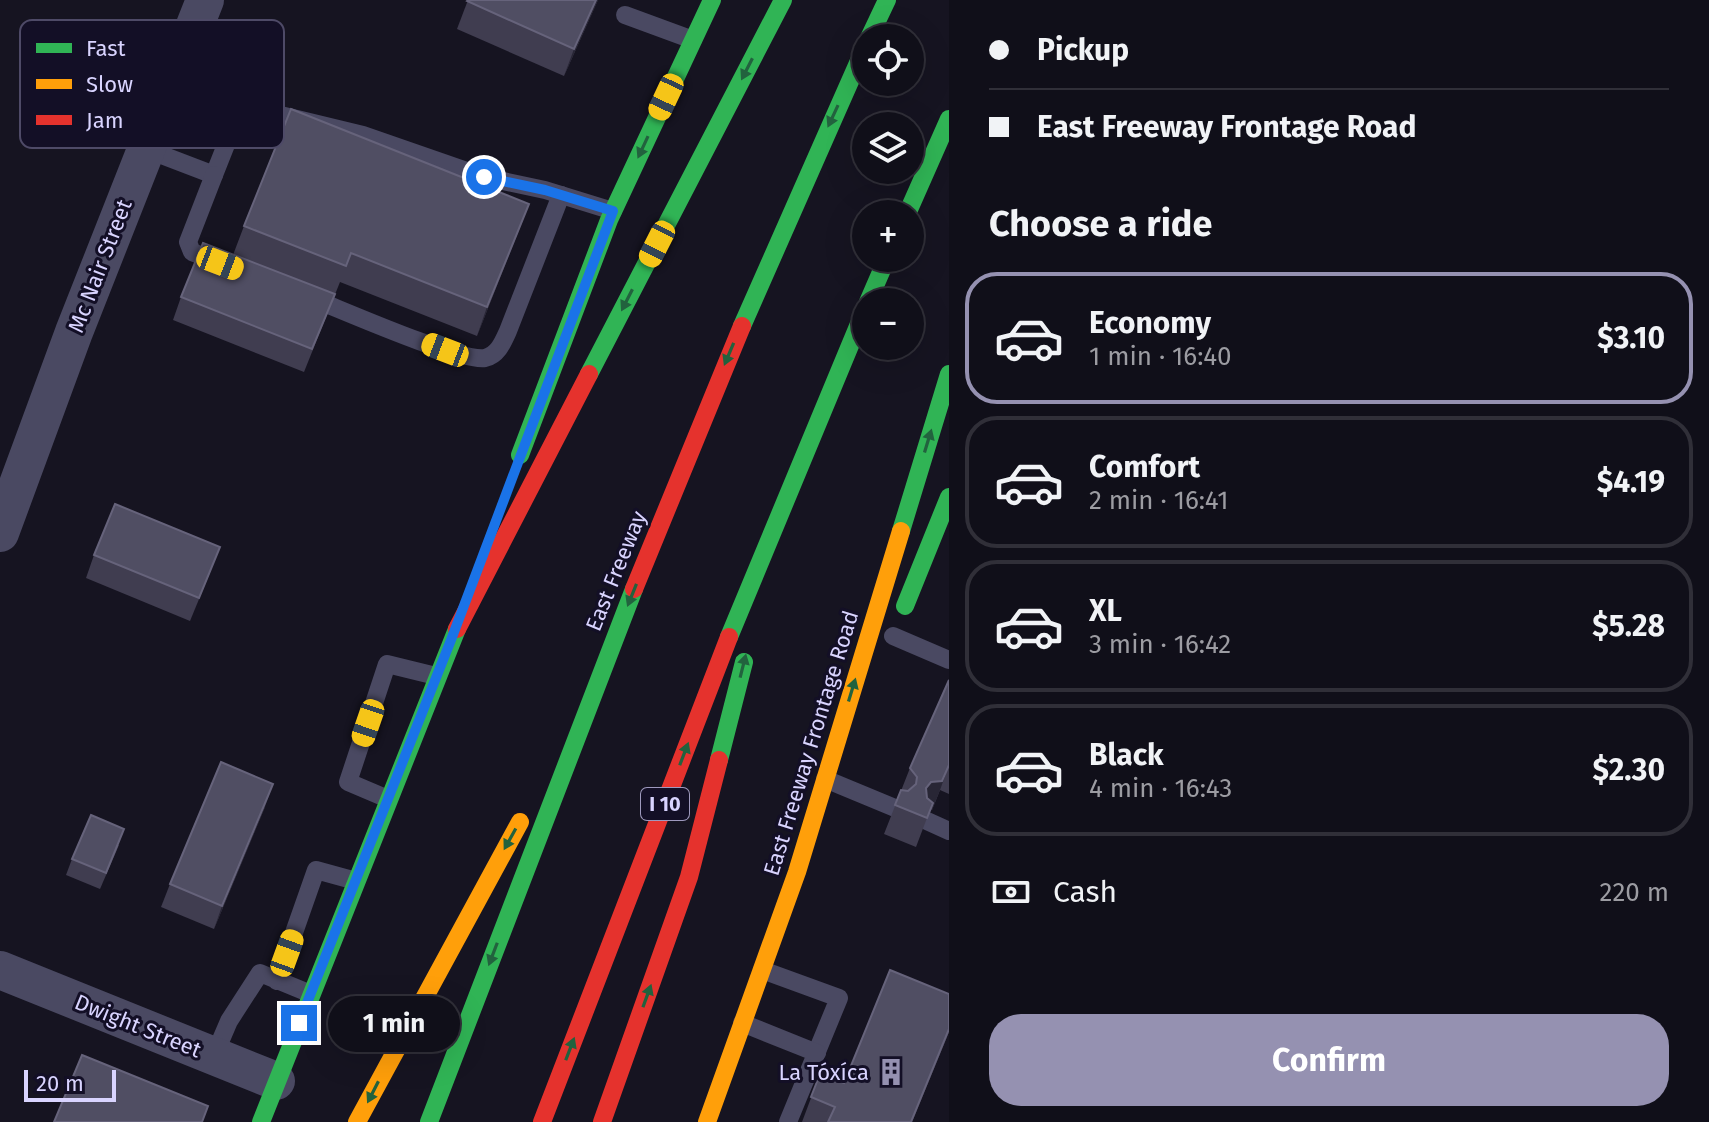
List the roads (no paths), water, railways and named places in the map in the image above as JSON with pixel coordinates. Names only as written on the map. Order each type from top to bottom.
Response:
[{"type":"main road","points":[[516,466],[613,211],[712,0]]},
{"type":"main road","points":[[451,640],[783,0]]},
{"type":"main road","points":[[876,24],[887,0]]},
{"type":"main road","name":"East Freeway","points":[[429,1122],[602,672],[757,286],[852,76]]},
{"type":"main road","points":[[913,200],[949,119]]},
{"type":"main road","name":"I 10","points":[[542,1122],[789,486],[852,339]]},
{"type":"main road","name":"East Freeway Frontage Road","points":[[707,1122],[830,780],[949,374]]},
{"type":"main road","points":[[602,1122],[689,877],[789,486]]},
{"type":"main road","points":[[261,1122],[505,495]]},
{"type":"main road","points":[[890,643],[949,497]]},
{"type":"main road","points":[[540,784],[602,672]]},
{"type":"main road","points":[[830,780],[875,680]]},
{"type":"main road","points":[[357,1122],[525,812]]},
{"type":"street","name":"Mc Nair Street","points":[[197,20],[205,0]]},
{"type":"street","name":"Mc Nair Street","points":[[0,533],[146,149]]},
{"type":"street","name":"Dwight Street","points":[[0,970],[276,1081]]},
{"type":"lane","points":[[625,15],[693,40]]},
{"type":"lane","points":[[284,116],[363,135],[484,177],[613,211]]},
{"type":"lane","points":[[225,148],[188,242],[192,252],[237,269]]},
{"type":"lane","points":[[146,149],[214,175]]},
{"type":"lane","points":[[296,292],[445,350],[484,358],[499,350],[561,195]]},
{"type":"lane","points":[[890,643],[949,660]]},
{"type":"lane","points":[[388,799],[348,782],[387,664],[436,676]]},
{"type":"lane","points":[[830,780],[895,808]]},
{"type":"lane","points":[[927,821],[949,831]]},
{"type":"lane","points":[[277,981],[316,870],[356,881]]},
{"type":"lane","points":[[762,970],[839,998],[788,1122]]},
{"type":"lane","points":[[214,1056],[229,1021],[260,973],[311,994]]},
{"type":"lane","points":[[742,1023],[817,1053]]},
{"type":"place","name":"La Tóxíca","points":[[891,1072]]}]
